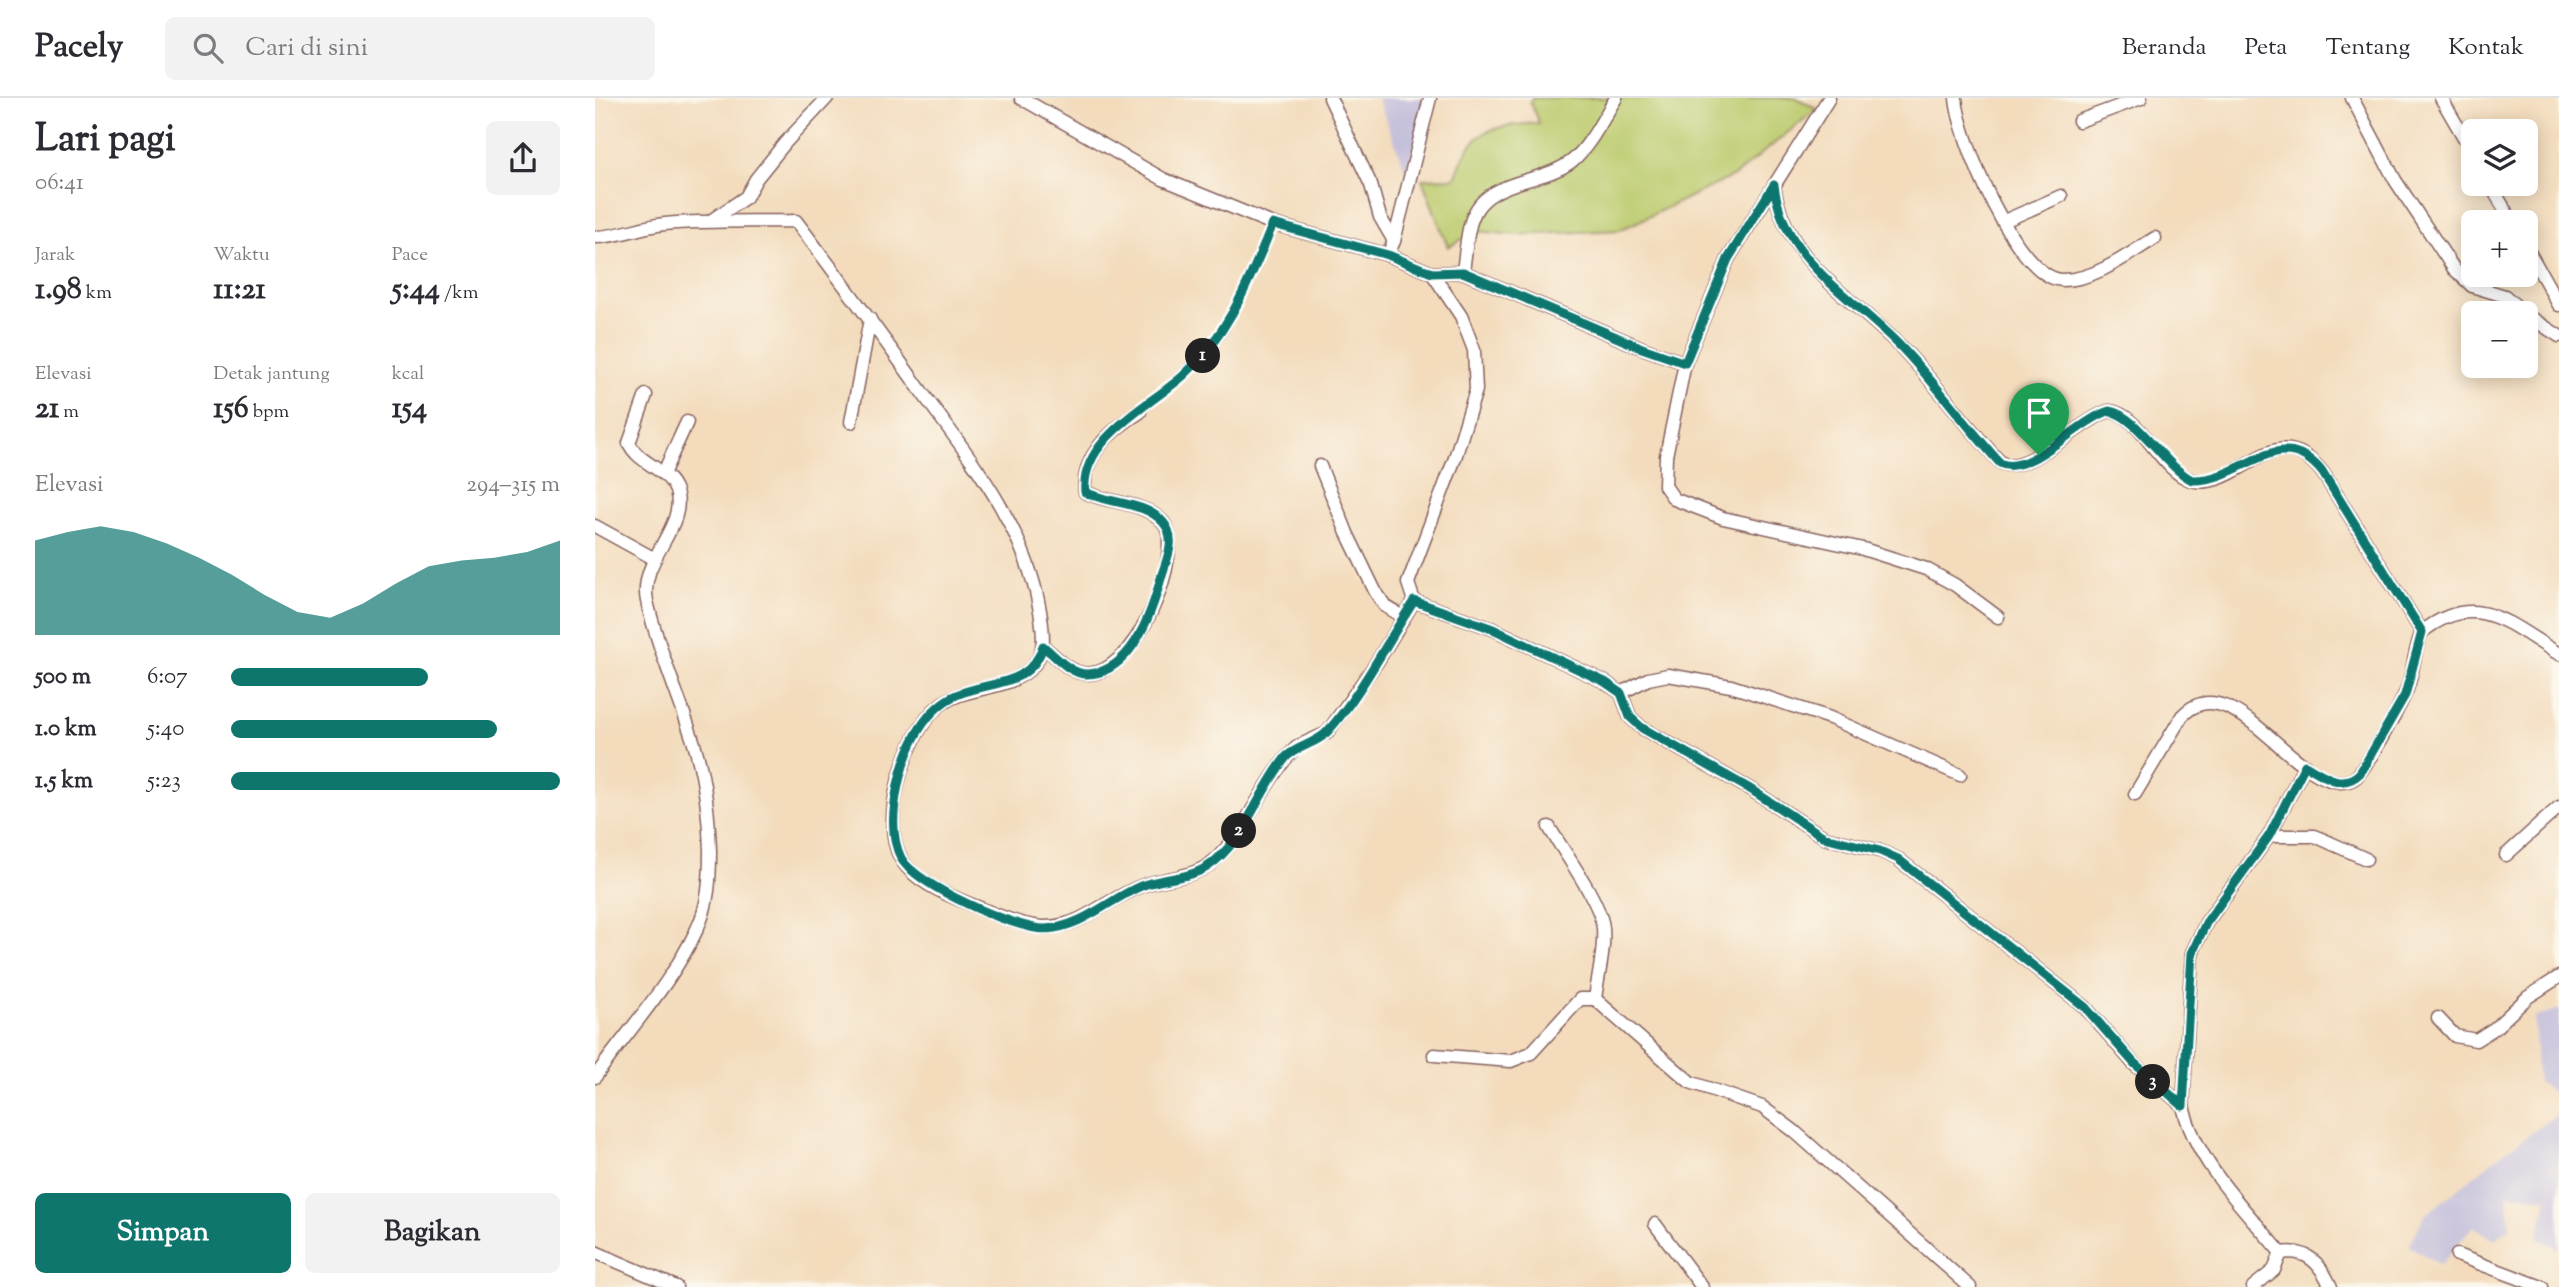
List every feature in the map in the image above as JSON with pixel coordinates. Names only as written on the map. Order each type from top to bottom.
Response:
[{"type":"street","points":[[712,220],[746,197],[756,179],[785,143],[827,98]]},
{"type":"street","points":[[1021,98],[1163,178],[1273,224],[1388,255],[1432,273],[1463,272],[1642,348],[1685,363]]},
{"type":"street","points":[[1330,98],[1371,185],[1380,217],[1394,241]]},
{"type":"street","points":[[1388,255],[1394,241],[1430,98]]},
{"type":"street","points":[[1463,272],[1470,219],[1482,201],[1510,185],[1548,174],[1571,161],[1616,98]]},
{"type":"street","points":[[1829,98],[1728,259],[1685,363],[1663,475],[1670,496],[1756,527],[1896,558],[1926,569],[1955,585],[1998,617]]},
{"type":"street","points":[[1956,98],[1964,137],[2004,221],[2035,269],[2047,277],[2063,280],[2110,265],[2155,238]]},
{"type":"street","points":[[2079,121],[2141,98]]},
{"type":"street","points":[[2353,98],[2395,180],[2454,269],[2472,286],[2505,296],[2510,301]]},
{"type":"street","points":[[2441,98],[2461,132]]},
{"type":"street","points":[[1774,185],[1781,221],[1802,254],[1842,295],[1903,349],[2000,463],[2015,466],[2029,461],[2080,425],[2109,411],[2127,419],[2175,469],[2192,480],[2221,475],[2283,449],[2297,450],[2306,454],[2323,473],[2422,632]]},
{"type":"street","points":[[2004,221],[2061,196]]},
{"type":"street","points":[[595,237],[610,237],[660,224],[712,220],[796,221],[951,432],[1016,533],[1035,585],[1043,646],[1037,661],[1019,677],[961,693],[932,712],[922,724],[903,766],[894,831],[901,858],[921,879],[1003,917],[1045,929],[1073,922],[1144,885],[1198,872],[1217,859],[1287,756],[1298,746],[1327,733],[1377,662],[1414,601]]},
{"type":"street","points":[[2538,268],[2559,304]]},
{"type":"street","points":[[1414,601],[1408,583],[1466,427],[1477,382],[1474,349],[1461,316],[1432,273]]},
{"type":"street","points":[[851,422],[870,319]]},
{"type":"street","points":[[2538,323],[2559,336]]},
{"type":"street","points":[[595,1077],[659,990],[698,928],[709,891],[709,819],[696,750],[647,600],[646,579],[653,558],[667,535],[677,505],[676,492],[663,474],[635,453],[629,443],[646,395]]},
{"type":"street","points":[[1043,646],[1073,670],[1094,673],[1113,663],[1133,646],[1150,615],[1172,550],[1168,529],[1162,520],[1139,509],[1120,501],[1102,501],[1085,492],[1084,482],[1103,438],[1140,412]]},
{"type":"street","points":[[663,474],[687,422]]},
{"type":"street","points":[[1319,466],[1375,591],[1385,606],[1403,617]]},
{"type":"street","points":[[595,526],[653,558]]},
{"type":"street","points":[[1414,601],[1493,629],[1605,682],[1621,693],[1630,717],[1642,728],[1750,789],[1824,837],[1880,851],[1909,867],[2085,1007],[2134,1063],[2183,1106]]},
{"type":"street","points":[[2135,794],[2182,716],[2204,701],[2215,701],[2229,707],[2305,765],[2337,782],[2350,780],[2360,773],[2405,695],[2422,632],[2449,616],[2476,611],[2510,623],[2559,654]]},
{"type":"street","points":[[1621,693],[1648,679],[1668,675],[1731,685],[1829,718],[1960,775]]},
{"type":"street","points":[[2281,1253],[2229,1191],[2204,1155],[2183,1106],[2192,953],[2206,923],[2269,836],[2305,765]]},
{"type":"street","points":[[2506,855],[2559,807]]},
{"type":"street","points":[[1549,827],[1601,920],[1595,999]]},
{"type":"street","points":[[2269,836],[2315,836],[2366,859]]},
{"type":"street","points":[[2438,1017],[2455,1036],[2476,1040],[2495,1028],[2528,997],[2559,977]]},
{"type":"street","points":[[1434,1055],[1495,1062],[1511,1061],[1531,1053],[1580,999],[1595,999],[1690,1082],[1762,1107],[1794,1131],[1970,1287]]},
{"type":"street","points":[[1655,1224],[1698,1287]]},
{"type":"street","points":[[2281,1253],[2294,1251],[2310,1256],[2331,1287]]},
{"type":"street","points":[[595,1252],[676,1287]]},
{"type":"street","points":[[2253,1287],[2274,1270],[2281,1253]]},
{"type":"street","points":[[2457,1255],[2542,1287]]},
{"type":"lane","points":[[1140,412],[1209,350],[1224,331],[1273,224]]},
{"type":"shaded area","points":[[1377,98],[1433,98],[1406,171]]},
{"type":"shaded area","points":[[2559,1009],[2559,1249],[2538,1237],[2547,1198],[2507,1194],[2510,1227],[2495,1240],[2473,1226],[2441,1265],[2409,1246],[2424,1216],[2495,1159],[2557,1115],[2556,1095],[2538,1082],[2534,1018]]},
{"type":"green space","points":[[1534,98],[1797,98],[1817,109],[1734,176],[1620,230],[1516,235],[1477,231],[1448,247],[1422,179],[1455,178],[1469,148],[1485,133],[1507,126],[1539,123],[1530,102]]},
{"type":"route","points":[[1774,185],[1781,221],[1802,254],[1842,295],[1903,349],[2000,463],[2015,466],[2039,455],[2080,425],[2109,411],[2127,419],[2175,469],[2192,480],[2205,480],[2221,475],[2283,449],[2306,454],[2323,473],[2422,632],[2414,652],[2405,695],[2360,773],[2350,780],[2337,782],[2305,765],[2269,836],[2197,939],[2190,968],[2183,1106],[2134,1063],[2085,1007],[1898,859],[1880,851],[1842,844],[1824,837],[1750,789],[1642,728],[1630,717],[1621,693],[1605,682],[1493,629],[1414,601],[1377,662],[1327,733],[1298,746],[1287,756],[1240,829],[1217,859],[1198,872],[1144,885],[1062,927],[1045,929],[1003,917],[921,879],[906,866],[896,845],[894,814],[903,766],[922,724],[932,712],[961,693],[1019,677],[1037,661],[1043,646],[1073,670],[1087,674],[1102,670],[1125,655],[1142,633],[1172,550],[1168,529],[1162,520],[1139,509],[1120,501],[1102,501],[1085,492],[1084,482],[1088,468],[1103,438],[1140,412],[1183,375],[1224,331],[1238,306],[1273,224],[1388,255],[1432,273],[1463,272],[1585,325],[1685,363],[1728,259],[1774,185]]}]
